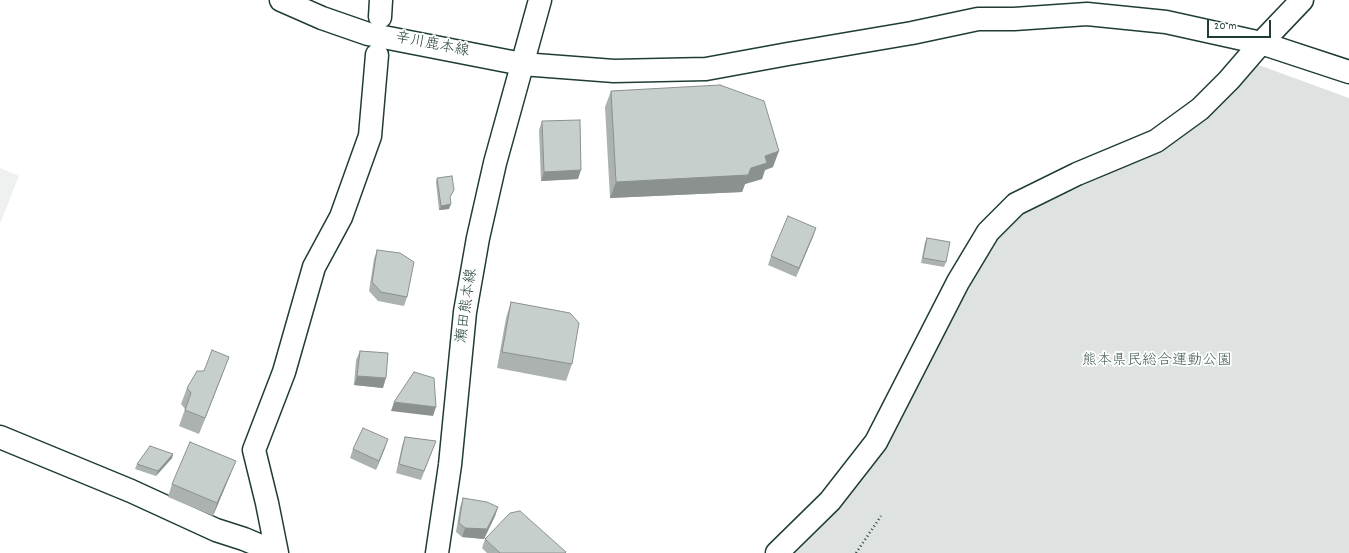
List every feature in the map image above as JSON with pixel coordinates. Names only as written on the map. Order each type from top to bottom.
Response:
[{"type":"street","name":"辛川鹿本線","points":[[281,0],[322,18],[368,34],[522,64],[614,71],[706,69],[912,33],[978,19],[1014,19],[1087,14],[1166,22],[1261,43],[1349,72]]},
{"type":"street","points":[[522,64],[540,0]]},
{"type":"street","points":[[777,553],[830,501],[876,442],[958,282],[988,232],[1016,204],[1077,174],[1156,141],[1200,109],[1229,80],[1261,43],[1302,0]]},
{"type":"street","points":[[277,553],[267,502],[254,450],[284,372],[314,268],[340,217],[370,136],[376,55]]},
{"type":"street","name":"瀬田熊本線","points":[[437,553],[450,465],[466,312],[477,245],[494,163],[522,64]]},
{"type":"street","points":[[0,437],[131,491],[216,530],[244,539],[277,553]]},
{"type":"path","points":[[856,553],[880,516]]},
{"type":"shaded area","points":[[0,168],[19,176],[0,224]]},
{"type":"green space","name":"熊本県民総合運動公園","points":[[1256,64],[1349,98],[1349,553],[788,553],[916,377],[996,238],[1024,213],[1164,148]]},
{"type":"building","points":[[720,85],[764,101],[779,151],[765,156],[767,163],[751,168],[748,175],[616,182],[611,91]]},
{"type":"building","points":[[580,120],[581,170],[544,172],[542,121]]},
{"type":"building","points":[[452,176],[454,190],[450,197],[451,204],[441,206],[437,178]]},
{"type":"building","points":[[788,216],[816,228],[799,268],[771,256]]},
{"type":"building","points":[[927,238],[950,242],[946,262],[923,258]]},
{"type":"building","points":[[377,250],[400,253],[414,262],[407,297],[381,292],[372,282]]},
{"type":"building","points":[[511,302],[570,313],[579,323],[572,364],[502,352]]},
{"type":"building","points":[[212,350],[229,357],[205,418],[185,410],[191,393],[187,388],[197,371],[204,371]]},
{"type":"building","points":[[360,351],[388,353],[386,378],[357,376]]},
{"type":"building","points":[[414,372],[434,378],[436,407],[394,402]]},
{"type":"building","points":[[363,428],[388,439],[379,461],[353,449]]},
{"type":"building","points":[[405,437],[436,441],[424,471],[399,464]]},
{"type":"building","points":[[190,442],[236,461],[217,503],[172,484]]},
{"type":"building","points":[[150,446],[173,454],[158,471],[137,464]]},
{"type":"building","points":[[463,498],[487,502],[498,507],[487,529],[465,528],[459,523]]},
{"type":"building","points":[[520,511],[566,552],[500,553],[485,539],[510,513]]}]
